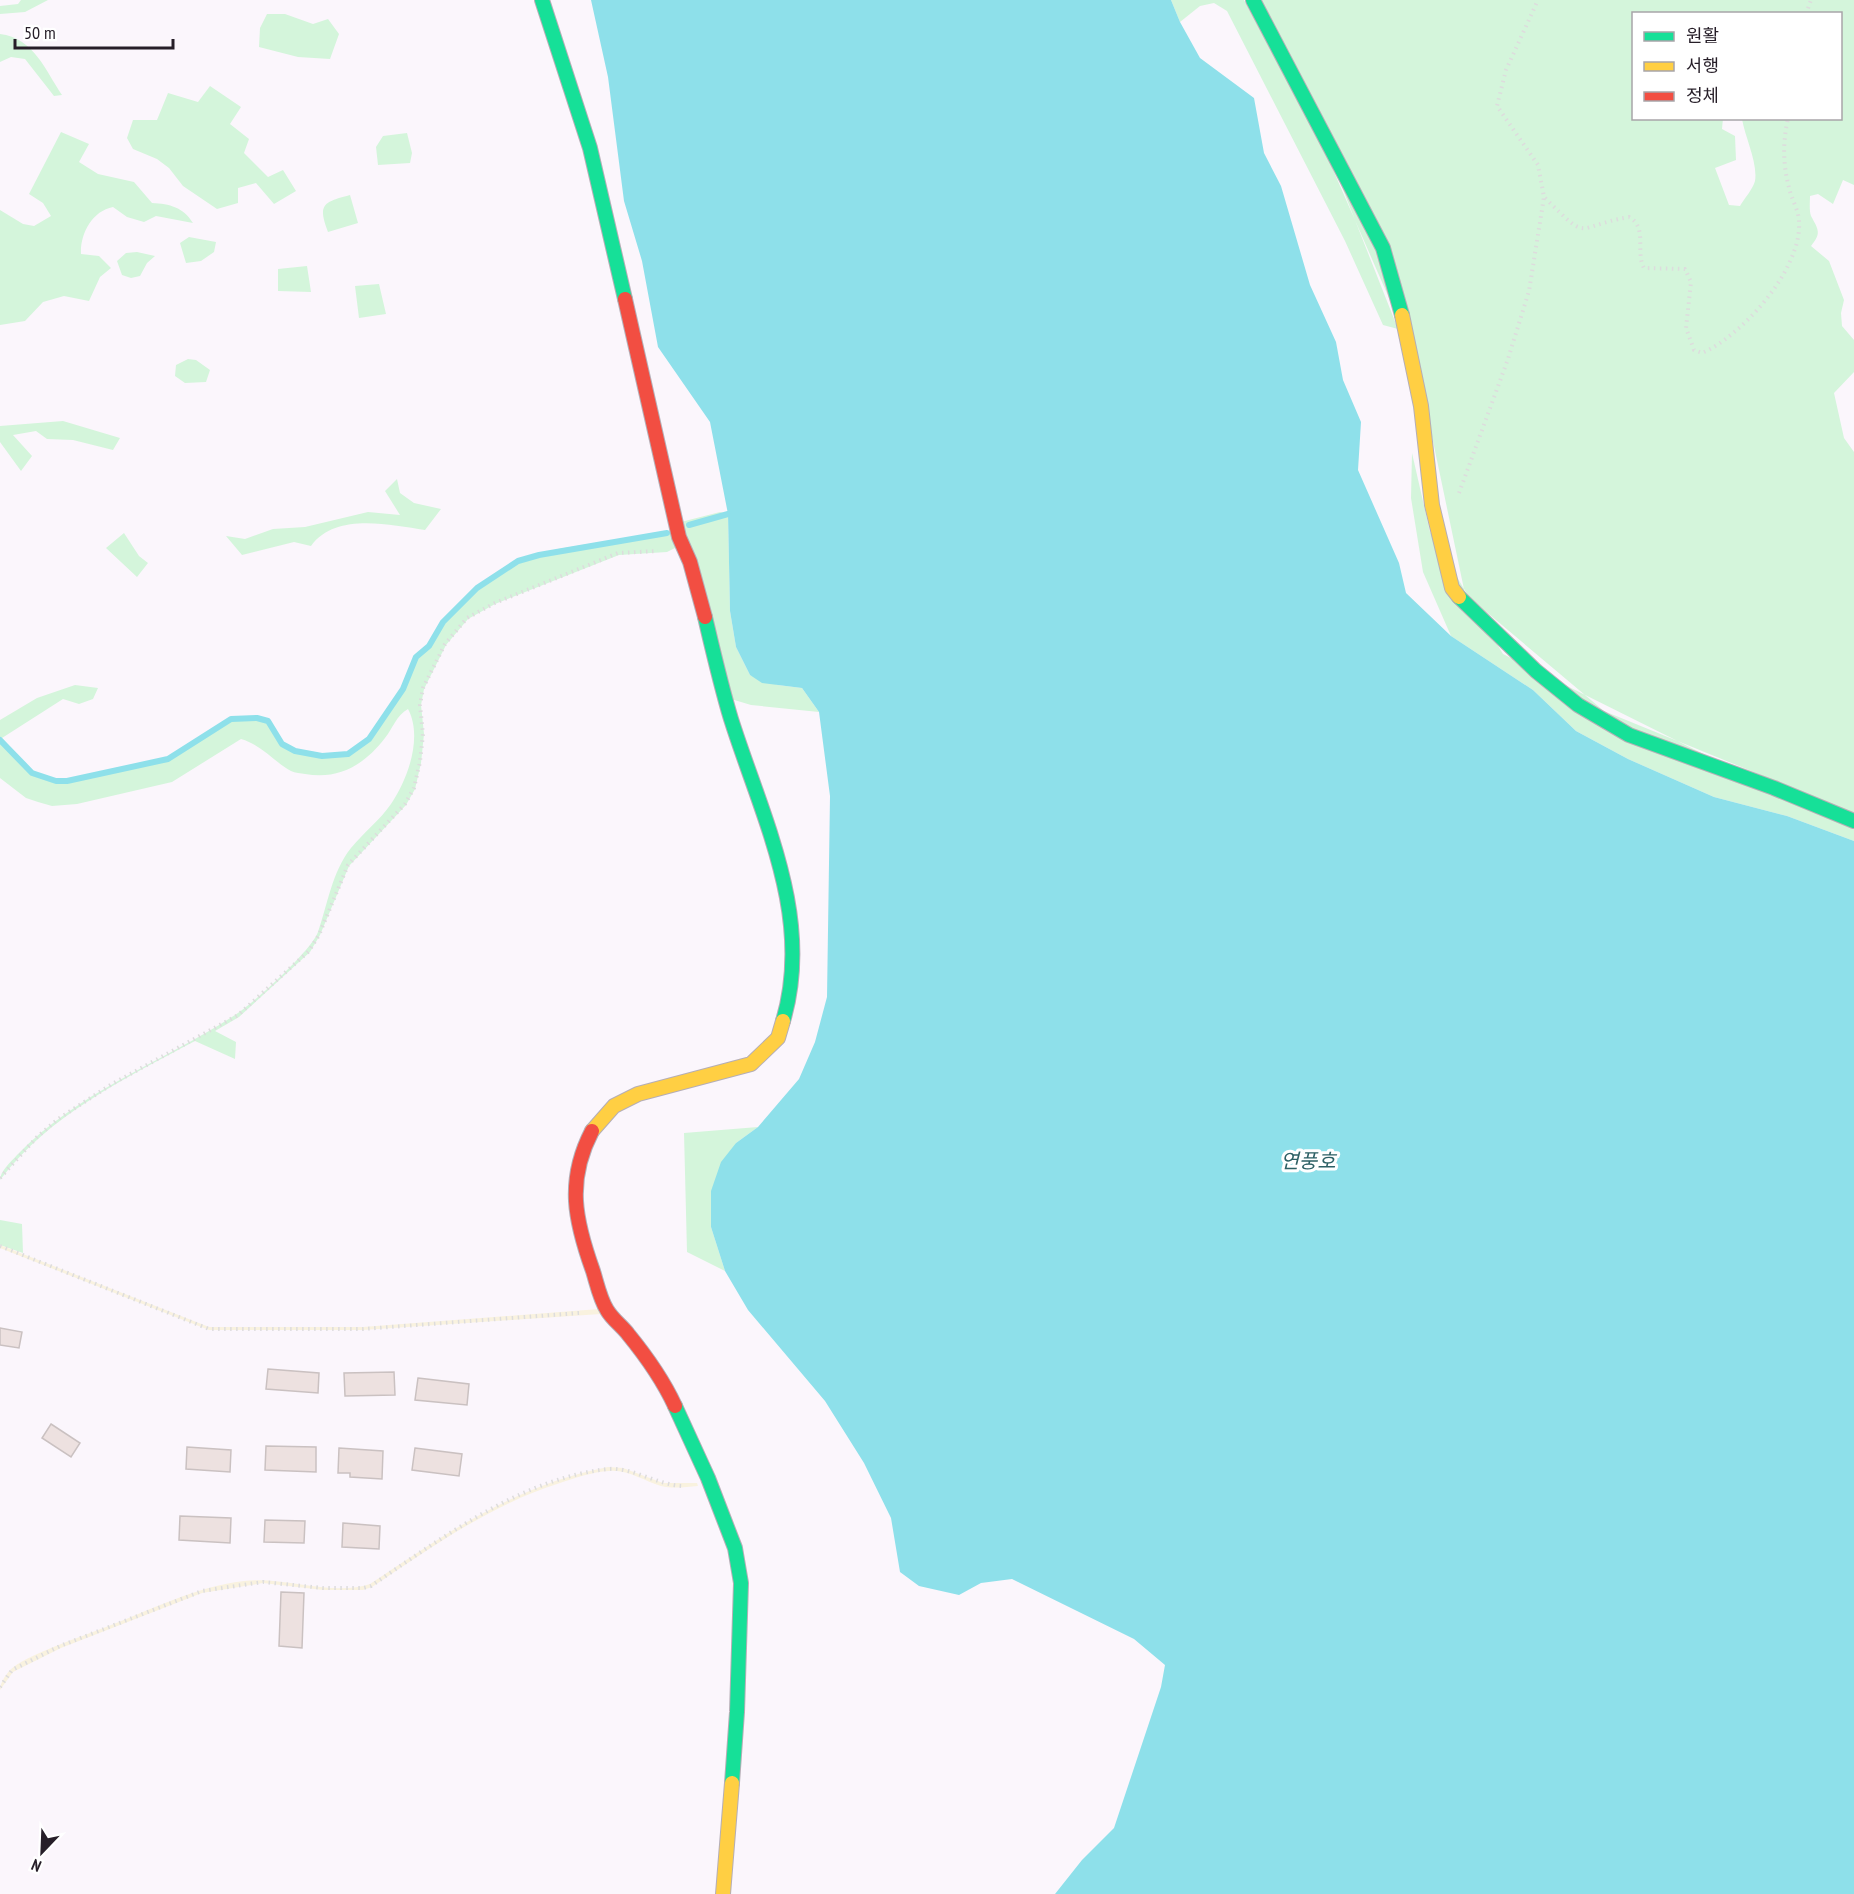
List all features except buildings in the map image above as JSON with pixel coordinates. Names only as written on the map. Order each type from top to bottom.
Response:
[{"type":"street","points":[[542,0],[590,148],[679,537],[690,562],[731,718],[783,872],[790,904],[792,957],[789,1001],[786,1021],[778,1038],[750,1064],[638,1094],[614,1106],[594,1126],[582,1150],[576,1178],[575,1210],[581,1238],[607,1311],[628,1334],[666,1386],[708,1478],[735,1548],[741,1583],[737,1712],[723,1894]]},
{"type":"street","points":[[1253,0],[1383,248],[1399,302],[1421,406],[1432,505],[1452,588],[1466,606],[1536,671],[1578,705],[1629,735],[1703,764],[1774,788],[1854,821]]},
{"type":"path","points":[[1456,504],[1508,359],[1529,291],[1544,197],[1538,165],[1497,106],[1506,70],[1538,0]]},
{"type":"path","points":[[1544,197],[1567,222],[1579,229],[1587,229],[1629,217],[1635,220],[1639,230],[1640,255],[1644,268],[1685,270],[1691,282],[1686,328],[1694,350],[1701,353],[1719,346],[1732,335],[1764,301],[1786,269],[1800,221],[1784,170],[1783,147],[1788,120]]},
{"type":"path","points":[[0,1178],[37,1137],[58,1119],[112,1084],[238,1016],[309,951],[319,935],[348,866],[405,804],[414,788],[422,744],[420,705],[423,688],[444,644],[466,618],[495,603],[618,553],[666,551],[675,546],[679,537]]},
{"type":"path","points":[[0,1246],[209,1329],[363,1329],[607,1311]]},
{"type":"path","points":[[0,1687],[12,1670],[60,1646],[202,1592],[263,1582],[323,1588],[371,1586],[423,1550],[487,1512],[527,1492],[570,1478],[608,1469],[622,1469],[671,1486],[697,1485],[708,1478]]},
{"type":"green space","points":[[21,0],[48,0],[25,12],[0,14],[0,6],[18,4]]},
{"type":"green space","points":[[1171,0],[1244,0],[1336,172],[1398,329],[1383,325],[1345,241],[1227,11],[1214,3],[1200,6],[1180,22]]},
{"type":"green space","points":[[1259,0],[1854,0],[1854,185],[1843,180],[1833,204],[1818,194],[1810,196],[1810,206],[1811,216],[1818,231],[1817,238],[1811,246],[1829,261],[1844,300],[1841,313],[1842,326],[1854,340],[1854,372],[1834,393],[1844,438],[1854,452],[1854,813],[1604,711],[1465,594],[1416,360]]},
{"type":"green space","points":[[267,14],[285,14],[313,24],[328,19],[339,34],[330,59],[298,57],[259,47],[260,28]]},
{"type":"green space","points":[[0,34],[12,37],[30,48],[62,95],[54,96],[25,59],[11,57],[0,62]]},
{"type":"green space","points":[[210,86],[241,107],[230,124],[249,139],[244,153],[268,177],[283,170],[296,191],[274,204],[256,183],[238,188],[238,203],[217,209],[183,186],[169,168],[157,159],[133,149],[127,138],[133,120],[157,120],[168,93],[198,102]]},
{"type":"green space","points":[[61,132],[89,144],[79,162],[98,174],[134,182],[152,203],[175,207],[185,213],[193,223],[156,216],[144,222],[127,217],[113,207],[106,209],[93,218],[85,231],[81,246],[81,254],[99,256],[111,268],[100,277],[89,301],[64,296],[43,302],[25,321],[0,325],[0,210],[23,224],[34,226],[51,216],[43,203],[29,194]]},
{"type":"green space","points":[[407,133],[412,153],[410,163],[378,165],[376,147],[383,136]]},
{"type":"green space","points":[[350,195],[358,223],[328,232],[323,215],[325,206],[329,202]]},
{"type":"green space","points":[[189,237],[216,242],[214,252],[201,261],[186,263],[180,243]]},
{"type":"green space","points":[[137,252],[155,256],[147,263],[140,276],[131,278],[122,275],[117,261],[126,253]]},
{"type":"green space","points":[[307,266],[311,292],[278,291],[278,269]]},
{"type":"green space","points":[[379,284],[386,314],[359,318],[355,286]]},
{"type":"green space","points":[[188,359],[196,360],[210,370],[206,382],[185,383],[175,376],[176,365]]},
{"type":"green space","points":[[63,421],[120,438],[113,450],[73,440],[47,439],[36,431],[13,435],[32,456],[21,471],[0,442],[0,426]]},
{"type":"green space","points":[[1412,453],[1430,532],[1503,654],[1854,829],[1854,841],[1787,816],[1714,797],[1628,759],[1576,731],[1533,690],[1451,636],[1423,572],[1411,498]]},
{"type":"green space","points":[[397,479],[400,493],[414,503],[441,509],[425,530],[380,524],[349,525],[334,528],[322,535],[311,546],[294,542],[242,555],[226,536],[245,539],[273,529],[305,527],[368,512],[400,515],[385,491]]},
{"type":"green space","points":[[720,512],[728,514],[730,611],[736,647],[750,675],[778,685],[802,688],[819,712],[751,705],[731,699],[681,522]]},
{"type":"green space","points":[[674,530],[677,547],[667,552],[619,555],[495,604],[468,619],[446,645],[424,689],[421,705],[424,734],[415,789],[406,805],[349,866],[320,935],[310,952],[239,1017],[215,1031],[236,1042],[235,1059],[195,1041],[89,1100],[65,1117],[41,1136],[0,1180],[4,1170],[17,1155],[67,1113],[94,1095],[235,1015],[293,964],[318,932],[335,877],[345,857],[387,810],[403,783],[412,758],[414,732],[408,709],[368,756],[350,768],[329,775],[291,771],[255,745],[241,739],[172,782],[77,804],[52,806],[26,798],[0,778],[0,720],[37,698],[75,685],[98,688],[93,699],[79,704],[63,699],[2,738],[33,772],[56,780],[168,758],[230,718],[257,716],[269,720],[283,743],[296,750],[322,754],[347,753],[367,738],[383,718],[402,688],[414,656],[428,645],[442,621],[476,587],[500,570],[518,560],[558,549]]},
{"type":"green space","points":[[124,533],[139,556],[148,563],[137,577],[106,548]]},
{"type":"green space","points":[[758,1127],[736,1143],[711,1227],[725,1271],[687,1252],[684,1133]]},
{"type":"green space","points":[[0,1220],[22,1224],[23,1253],[0,1245]]},
{"type":"sand","points":[[0,1245],[209,1327],[363,1327],[599,1309],[601,1314],[363,1330],[209,1330],[0,1248]]},
{"type":"sand","points":[[608,1467],[623,1468],[663,1483],[697,1483],[698,1486],[666,1487],[616,1471],[578,1477],[534,1492],[486,1515],[439,1542],[372,1587],[363,1590],[323,1590],[263,1583],[202,1593],[61,1648],[13,1672],[0,1690],[10,1670],[28,1658],[208,1588],[259,1580],[340,1588],[370,1584],[427,1546],[483,1513],[542,1486]]},
{"type":"water","name":"연풍호","points":[[591,0],[1171,0],[1200,58],[1254,98],[1264,153],[1281,186],[1310,285],[1336,342],[1343,380],[1361,422],[1358,470],[1399,563],[1406,593],[1451,636],[1533,690],[1576,731],[1628,759],[1714,797],[1787,816],[1854,841],[1854,1894],[1055,1894],[1082,1860],[1114,1828],[1161,1687],[1165,1665],[1134,1639],[1012,1579],[981,1583],[959,1595],[919,1586],[900,1572],[891,1518],[864,1463],[825,1401],[748,1310],[725,1271],[711,1227],[711,1191],[721,1162],[736,1143],[758,1127],[799,1079],[815,1042],[827,997],[830,796],[819,712],[802,688],[762,683],[750,675],[736,647],[730,611],[728,514],[710,422],[658,347],[642,261],[624,201],[608,77]]},
{"type":"waterway","points":[[689,525],[728,514]]},
{"type":"waterway","points":[[0,740],[32,773],[56,781],[67,781],[168,759],[231,719],[257,718],[268,721],[282,744],[295,751],[322,756],[348,754],[369,739],[403,689],[416,657],[429,646],[443,622],[477,588],[518,561],[539,555],[667,533]]},
{"type":"traffic: fast","points":[[542,0],[590,148],[625,299]]},
{"type":"traffic: fast","points":[[1253,0],[1383,248],[1402,315]]},
{"type":"traffic: fast","points":[[1459,597],[1536,671],[1578,705],[1629,735],[1774,788],[1854,821]]},
{"type":"traffic: fast","points":[[705,617],[727,707],[769,830],[788,906],[792,944],[791,982],[783,1021]]},
{"type":"traffic: fast","points":[[675,1406],[708,1478],[735,1548],[741,1583],[737,1712],[732,1783]]},
{"type":"traffic: slow","points":[[1402,315],[1421,406],[1432,505],[1452,588],[1459,597]]},
{"type":"traffic: slow","points":[[592,1131],[614,1106],[638,1094],[751,1064],[778,1038],[783,1021]]},
{"type":"traffic: slow","points":[[723,1894],[732,1783]]},
{"type":"traffic: jam","points":[[625,299],[679,537],[690,562],[705,617]]},
{"type":"traffic: jam","points":[[592,1131],[584,1149],[576,1184],[578,1218],[587,1253],[607,1310],[648,1360],[675,1406]]}]
